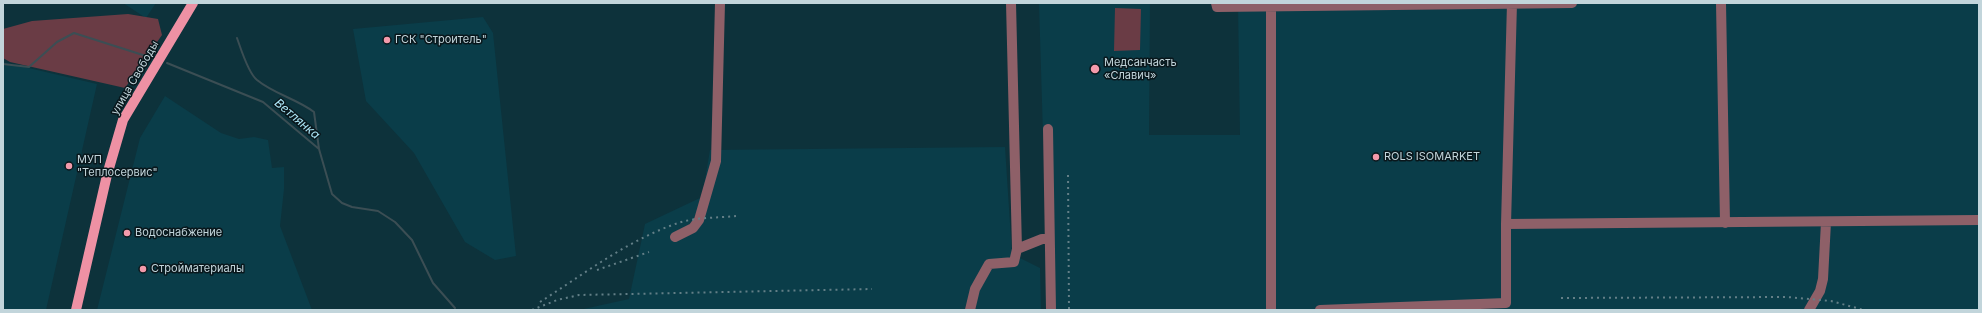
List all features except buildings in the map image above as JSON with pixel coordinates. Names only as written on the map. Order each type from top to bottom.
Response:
[{"type":"main road","name":"улица Свободы","points":[[76,310],[107,175],[123,120],[193,3]]},
{"type":"street","points":[[675,238],[693,228],[699,220],[716,161],[720,3]]},
{"type":"street","points":[[970,310],[974,289],[988,264],[1014,262],[1017,249],[1011,3]]},
{"type":"street","points":[[1216,3],[1217,7],[1572,3]]},
{"type":"street","points":[[1720,3],[1725,222]]},
{"type":"street","points":[[1320,310],[1506,303],[1506,224],[1512,4]]},
{"type":"street","points":[[1271,6],[1271,310]]},
{"type":"street","points":[[1048,129],[1051,310]]},
{"type":"street","points":[[1506,224],[1979,220]]},
{"type":"street","points":[[1809,310],[1820,291],[1823,279],[1826,222]]},
{"type":"street","points":[[1017,249],[1042,239],[1049,239]]},
{"type":"shaded area","points":[[123,3],[156,3],[146,18]]},
{"type":"shaded area","points":[[1039,3],[1150,3],[1149,135],[1240,135],[1238,3],[1979,3],[1979,310],[1054,310],[1050,135],[1043,135]]},
{"type":"shaded area","points":[[1115,8],[1141,9],[1140,50],[1114,51]]},
{"type":"shaded area","points":[[128,14],[158,19],[162,35],[125,88],[10,62],[3,58],[3,29],[32,21]]},
{"type":"shaded area","points":[[483,17],[493,33],[516,256],[495,260],[465,242],[414,153],[366,101],[353,29]]},
{"type":"shaded area","points":[[3,62],[97,84],[46,310],[3,310]]},
{"type":"shaded area","points":[[165,96],[221,133],[239,139],[254,137],[268,140],[272,168],[284,167],[284,189],[280,226],[312,310],[97,310],[140,138]]},
{"type":"shaded area","points":[[1005,147],[1012,254],[1040,268],[1041,310],[579,310],[629,299],[645,224],[702,197],[710,150]]},
{"type":"waterway","name":"Ветлянка","points":[[3,64],[29,67],[57,42],[74,33],[146,56]]},
{"type":"waterway","points":[[237,38],[248,67],[257,80],[314,112],[319,149]]},
{"type":"waterway","name":"Ветлянка","points":[[167,63],[263,102],[319,149],[332,194],[342,203],[352,207],[378,211],[395,222],[412,240],[433,283],[455,308]]},
{"type":"railway","points":[[1068,175],[1069,310]]},
{"type":"railway","points":[[540,302],[607,258],[660,230],[678,223],[692,220],[736,216]]},
{"type":"railway","points":[[597,270],[649,252]]},
{"type":"railway","points":[[532,310],[557,300],[579,295],[872,289]]},
{"type":"railway","points":[[1561,298],[1787,297],[1831,301],[1864,310]]},
{"type":"place","name":"ГСК \"Строитель\"","points":[[387,40]]},
{"type":"place","name":"Медсанчасть «Славич»","points":[[1095,69]]},
{"type":"place","name":"ROLS ISOMARKET","points":[[1376,157]]},
{"type":"place","name":"МУП \"Теплосервис\"","points":[[69,166]]},
{"type":"place","name":"Водоснабжение","points":[[127,233]]},
{"type":"place","name":"Стройматериалы","points":[[143,269]]}]
